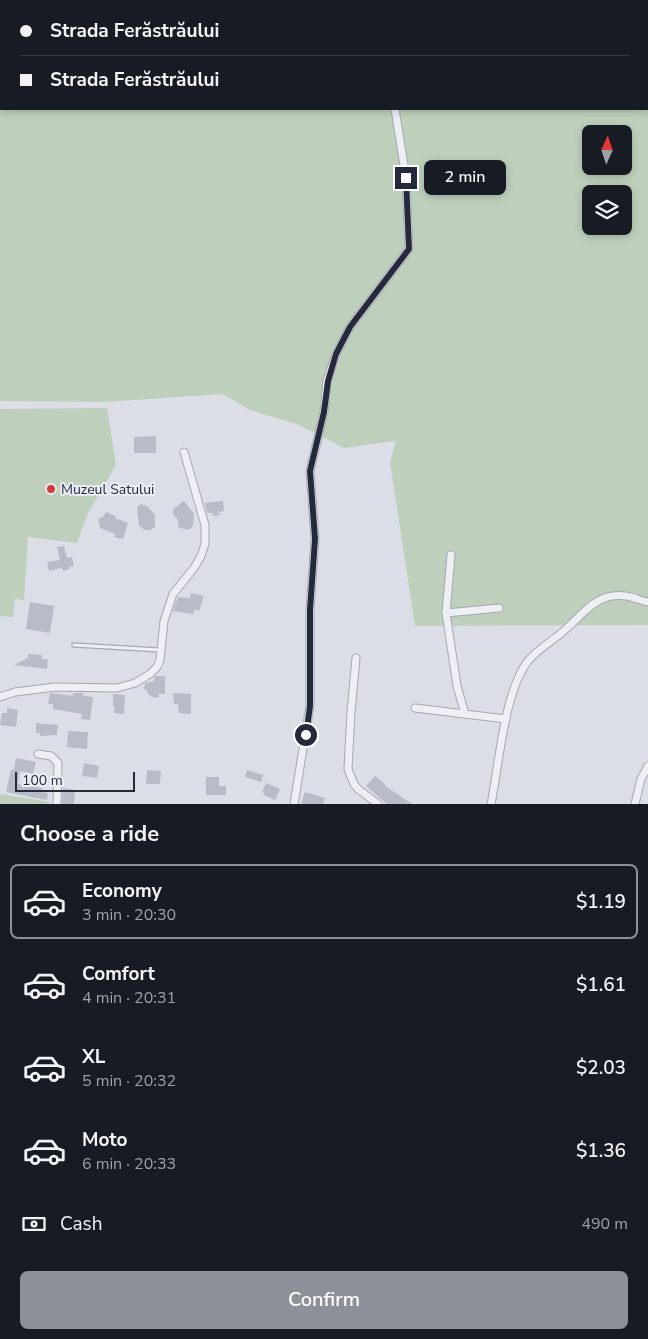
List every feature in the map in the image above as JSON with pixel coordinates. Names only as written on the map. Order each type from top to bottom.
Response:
[{"type":"street","points":[[294,804],[310,706],[310,610],[315,539],[310,471],[324,412],[328,381],[336,354],[350,327],[409,249],[406,178],[394,110]]},
{"type":"street","points":[[0,697],[44,688],[97,689],[127,686],[150,674],[157,667],[164,621],[173,594],[194,568],[205,544],[205,525],[184,452]]},
{"type":"street","points":[[451,555],[446,613],[457,686],[465,714]]},
{"type":"street","points":[[491,804],[506,719],[518,680],[528,662],[564,632],[586,608],[599,600],[616,596],[632,597],[648,602]]},
{"type":"street","points":[[446,613],[499,608]]},
{"type":"street","points":[[356,658],[348,769],[358,790],[378,804]]},
{"type":"street","points":[[415,708],[506,719]]},
{"type":"street","points":[[38,754],[51,756],[58,763],[56,804]]},
{"type":"street","points":[[635,804],[641,779],[648,766]]},
{"type":"lane","points":[[74,645],[161,650]]},
{"type":"green space","points":[[0,110],[648,110],[648,625],[415,626],[390,462],[396,441],[344,448],[299,425],[250,410],[222,394],[104,402],[0,401]]},
{"type":"green space","name":"Muzeul Satului","points":[[107,408],[116,465],[88,513],[77,543],[28,537],[24,600],[15,599],[13,617],[0,616],[0,409]]},
{"type":"green space","points":[[0,794],[49,802],[49,804],[0,804]]},
{"type":"building","points":[[156,436],[156,453],[134,453],[134,437]]},
{"type":"building","points":[[184,501],[194,514],[193,526],[189,530],[178,526],[178,520],[173,514],[173,509]]},
{"type":"building","points":[[223,501],[224,511],[219,512],[220,515],[213,516],[213,513],[207,513],[205,503]]},
{"type":"building","points":[[141,504],[147,506],[155,515],[155,527],[150,530],[145,530],[139,526],[137,507]]},
{"type":"building","points":[[106,512],[128,523],[123,539],[114,537],[115,534],[100,528],[98,519],[104,516]]},
{"type":"building","points":[[64,546],[67,558],[72,557],[74,566],[63,571],[62,568],[49,571],[47,562],[60,560],[57,547]]},
{"type":"building","points":[[191,593],[204,596],[199,611],[195,609],[193,614],[173,611],[178,597],[190,598]]},
{"type":"building","points":[[30,602],[54,606],[50,633],[26,629]]},
{"type":"building","points":[[28,654],[42,655],[42,659],[48,659],[47,669],[14,665],[28,658]]},
{"type":"building","points":[[155,676],[165,676],[165,694],[159,694],[158,698],[152,697],[144,689],[145,683],[154,681]]},
{"type":"building","points":[[50,693],[73,696],[73,693],[83,693],[83,696],[93,697],[90,720],[81,719],[82,714],[53,709],[53,704],[48,704]]},
{"type":"building","points":[[173,693],[191,694],[191,714],[179,713],[178,704],[174,704]]},
{"type":"building","points":[[113,694],[125,695],[124,714],[114,713]]},
{"type":"building","points":[[7,708],[18,710],[16,727],[0,725],[2,713],[7,713]]},
{"type":"building","points":[[36,723],[58,725],[57,735],[40,736],[40,733],[36,733]]},
{"type":"building","points":[[68,731],[88,732],[87,749],[67,747]]},
{"type":"building","points":[[16,758],[36,762],[33,774],[20,771],[18,784],[42,788],[42,792],[48,793],[47,800],[6,792]]},
{"type":"building","points":[[84,763],[99,766],[97,778],[82,776]]},
{"type":"building","points":[[147,770],[161,771],[160,784],[146,784]]},
{"type":"building","points":[[247,770],[263,775],[261,782],[245,777]]},
{"type":"building","points":[[375,776],[385,786],[412,804],[387,804],[366,786]]},
{"type":"building","points":[[206,777],[219,777],[219,786],[226,786],[226,795],[206,795]]},
{"type":"building","points":[[266,783],[280,789],[275,800],[264,795],[262,792]]},
{"type":"building","points":[[63,788],[75,790],[74,804],[62,804]]},
{"type":"building","points":[[305,792],[325,798],[323,804],[301,804]]},
{"type":"place","name":"Muzeul Satului","points":[[51,489]]},
{"type":"route","points":[[306,735],[310,706],[310,610],[315,539],[310,471],[324,412],[330,368],[336,354],[350,327],[409,249],[406,178]]}]
